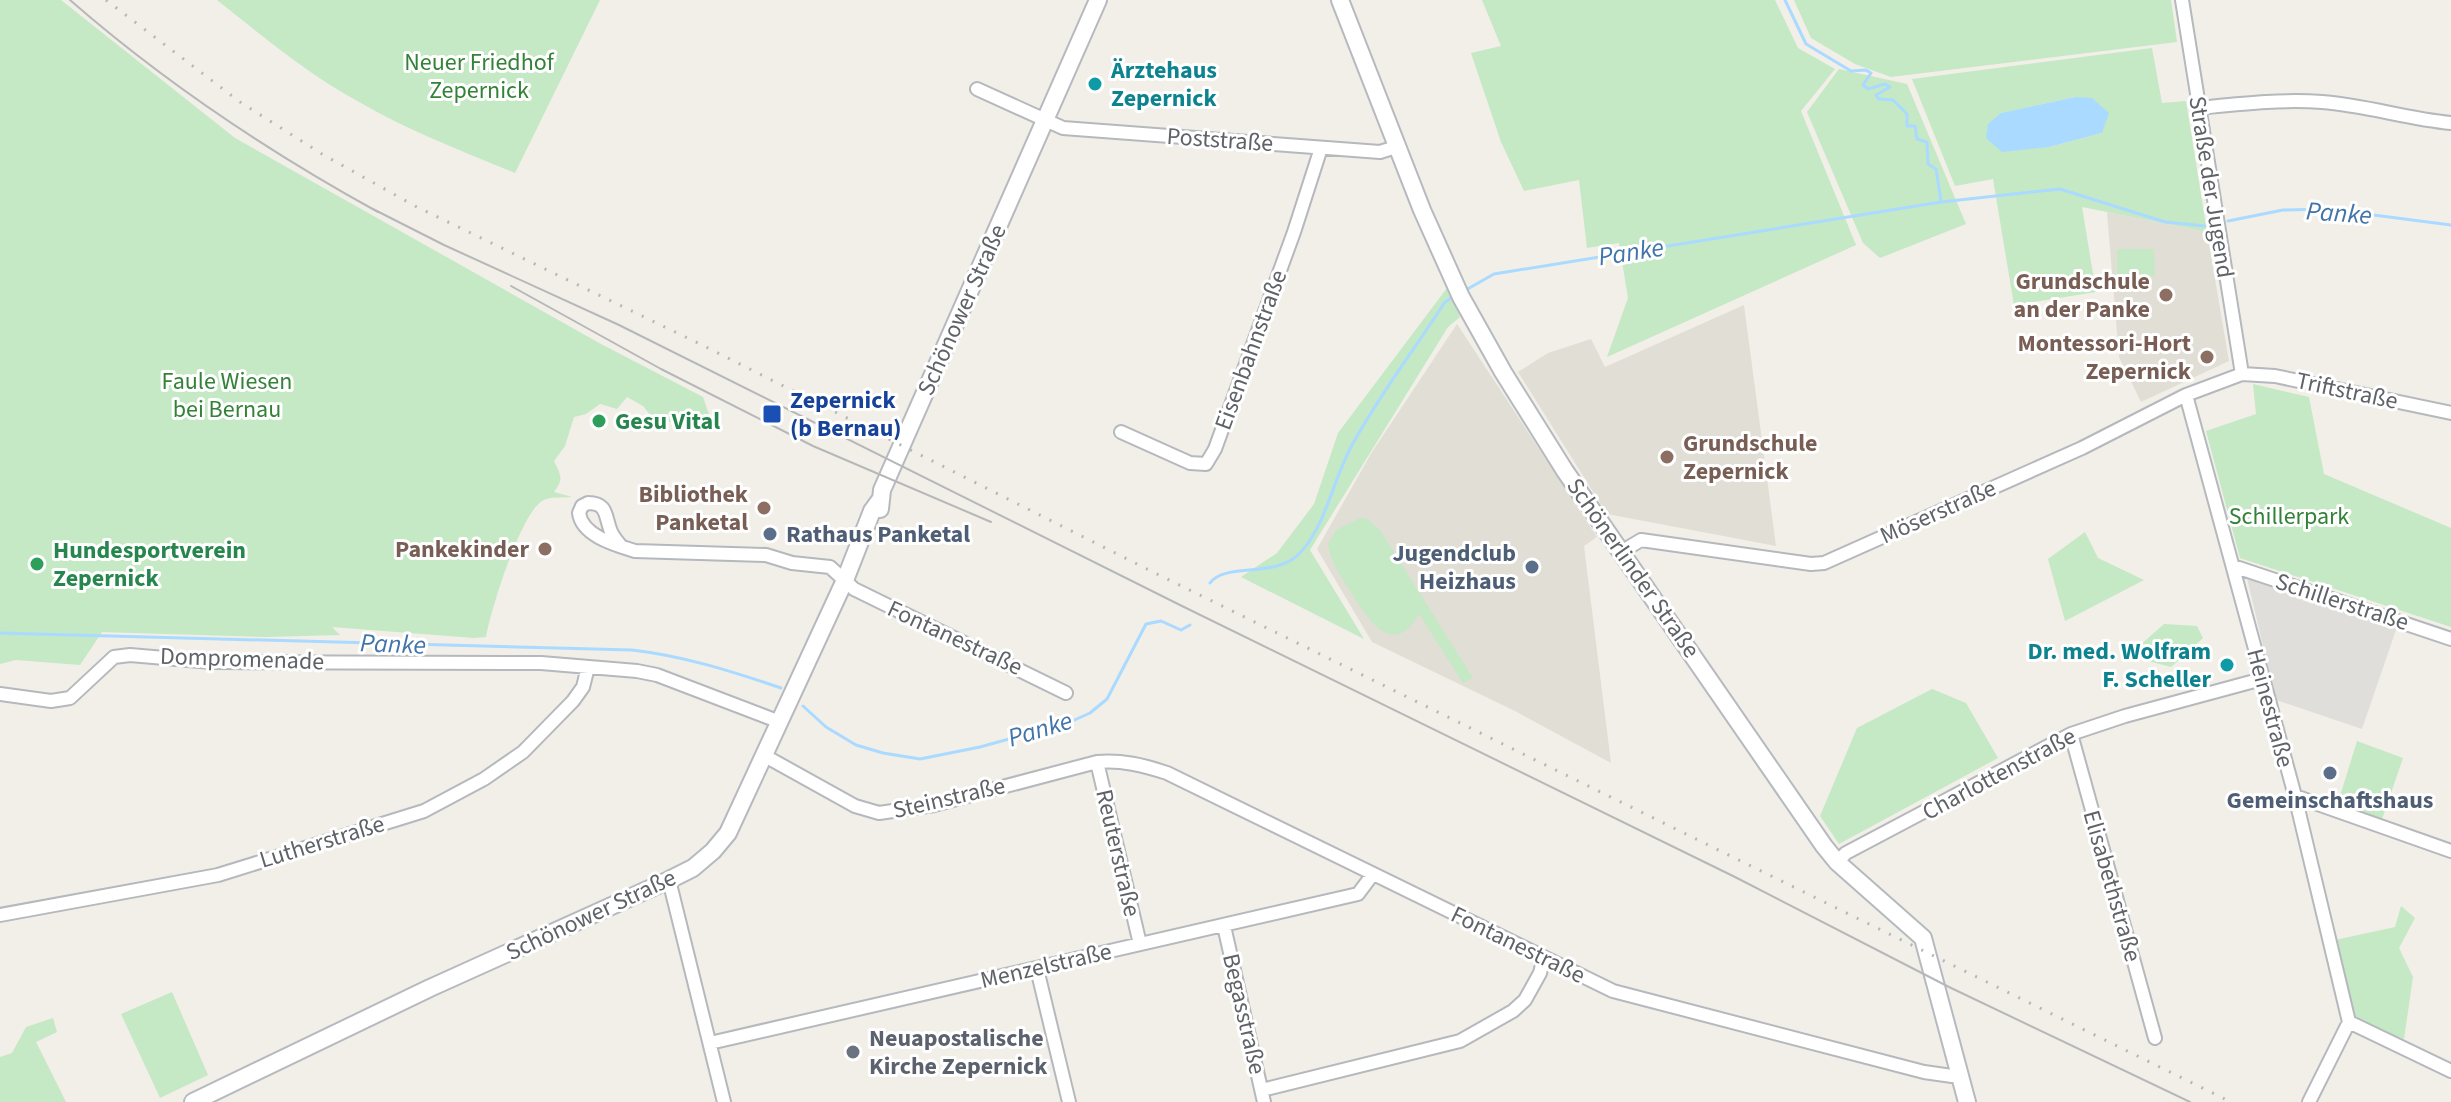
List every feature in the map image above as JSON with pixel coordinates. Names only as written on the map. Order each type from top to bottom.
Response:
[{"type":"street","name":"Schönower Straße","points":[[193,1102],[430,988],[693,868],[728,833],[845,580],[872,511],[880,500],[1098,0]]},
{"type":"street","name":"Schönerlinder Straße","points":[[1340,0],[1396,147],[1460,294],[1503,372],[1621,552],[1837,862],[1923,938],[1967,1102]]},
{"type":"street","name":"Straße der Jugend","points":[[2182,0],[2242,374]]},
{"type":"street","points":[[977,89],[1046,120]]},
{"type":"street","points":[[2198,108],[2279,101],[2322,102],[2405,118],[2451,123]]},
{"type":"street","name":"Poststraße","points":[[1046,120],[1063,128],[1321,148],[1380,152],[1396,147]]},
{"type":"street","name":"Eisenbahnstraße","points":[[1121,432],[1190,463],[1206,464],[1215,449],[1294,232],[1321,148]]},
{"type":"street","name":"Möserstraße","points":[[1621,552],[1641,540],[1811,564],[1824,563],[2082,448],[2186,395],[2242,374]]},
{"type":"street","name":"Triftstraße","points":[[2242,374],[2275,376],[2451,413]]},
{"type":"street","name":"Heinestraße","points":[[2186,395],[2295,796],[2349,1022]]},
{"type":"street","name":"Fontanestraße","points":[[621,546],[635,551],[754,553],[792,563],[830,567],[854,589],[1066,693]]},
{"type":"street","name":"Schillerstraße","points":[[2233,566],[2451,639]]},
{"type":"street","name":"Dompromenade","points":[[0,694],[51,701],[70,698],[114,657],[130,655],[211,662],[492,663],[588,667],[657,675],[780,722]]},
{"type":"street","name":"Lutherstraße","points":[[0,915],[218,875],[424,811],[484,779],[523,752],[573,701],[583,687],[588,667]]},
{"type":"street","name":"Charlottenstraße","points":[[1837,862],[1842,855],[2071,734],[2262,679]]},
{"type":"street","name":"Elisabethstraße","points":[[2071,734],[2155,1038]]},
{"type":"street","name":"Steinstraße","points":[[765,756],[855,806],[879,813],[934,805],[1097,762]]},
{"type":"street","name":"Fontanestraße","points":[[1097,762],[1121,760],[1167,773],[1625,995],[1924,1072],[1960,1075]]},
{"type":"street","name":"Reuterstraße","points":[[1097,762],[1140,944]]},
{"type":"street","points":[[2295,796],[2451,851]]},
{"type":"street","name":"Menzelstraße","points":[[710,1043],[1358,894],[1373,874]]},
{"type":"street","points":[[669,880],[724,1102]]},
{"type":"street","name":"Begasstraße","points":[[1224,926],[1263,1096]]},
{"type":"street","points":[[1263,1096],[1460,1041],[1513,1011],[1525,1000],[1540,973],[1544,957]]},
{"type":"street","points":[[1037,969],[1069,1102]]},
{"type":"street","points":[[2309,1102],[2349,1022],[2451,1071]]},
{"type":"shaded area","name":"Grundschule an der Panke","points":[[2107,212],[2207,232],[2229,361],[2141,402],[2119,357]]},
{"type":"shaded area","name":"Grundschule Zepernick","points":[[1744,305],[1776,546],[1607,514],[1518,372],[1548,353],[1591,339],[1605,367]]},
{"type":"shaded area","points":[[1457,324],[1597,537],[1584,546],[1611,763],[1515,711],[1372,642],[1317,549],[1372,452]]},
{"type":"shaded area","points":[[2246,574],[2397,627],[2362,729],[2276,700]]},
{"type":"green space","name":"Faule Wiesen bei Bernau","points":[[0,0],[61,0],[235,138],[601,344],[703,397],[712,423],[704,427],[684,422],[656,422],[643,406],[627,397],[617,409],[600,404],[586,414],[574,417],[565,446],[554,461],[560,477],[554,492],[572,497],[545,499],[533,510],[508,564],[486,637],[332,627],[340,635],[266,637],[102,632],[80,665],[16,660],[0,664]]},
{"type":"green space","name":"Neuer Friedhof Zepernick","points":[[217,0],[600,0],[515,173],[412,129],[352,98],[300,64]]},
{"type":"green space","points":[[1482,0],[1775,0],[1798,48],[1835,69],[1801,111],[1856,245],[1607,357],[1628,298],[1619,243],[1587,248],[1579,180],[1524,191],[1501,142],[1471,53],[1501,46]]},
{"type":"green space","points":[[1794,0],[2171,0],[2177,42],[1891,77],[1855,64],[1811,38]]},
{"type":"green space","points":[[2152,48],[2162,103],[2186,101],[2207,232],[2082,207],[2096,292],[2014,305],[1993,179],[1955,186],[1912,79]],"holes":[[[2075,97],[2102,133],[2049,147],[2001,113]]]},
{"type":"green space","points":[[1839,69],[1907,84],[1966,224],[1880,258],[1863,243],[1807,112]]},
{"type":"green space","points":[[2117,249],[2154,249],[2155,276],[2117,276]]},
{"type":"green space","points":[[1447,288],[1460,317],[1448,327],[1310,550],[1364,639],[1241,577],[1277,553],[1314,504],[1338,433]]},
{"type":"green space","name":"Schillerpark","points":[[2253,384],[2309,397],[2324,474],[2451,528],[2451,627],[2240,558],[2206,431],[2256,414]]},
{"type":"green space","points":[[1360,518],[1367,519],[1380,530],[1473,678],[1463,683],[1419,614],[1409,628],[1399,634],[1389,634],[1363,611],[1336,568],[1328,544],[1336,530]]},
{"type":"green space","points":[[2085,532],[2098,558],[2144,580],[2065,621],[2048,559]]},
{"type":"green space","points":[[2164,624],[2197,626],[2203,638],[2171,667],[2148,661],[2138,647]]},
{"type":"green space","points":[[1932,689],[1966,703],[1998,758],[1839,844],[1820,816],[1857,728]]},
{"type":"green space","points":[[2357,741],[2403,758],[2381,822],[2337,806]]},
{"type":"green space","points":[[2401,906],[2415,918],[2399,948],[2413,977],[2404,1039],[2353,1019],[2335,940],[2395,927]]},
{"type":"green space","points":[[172,992],[208,1075],[160,1098],[121,1014]]},
{"type":"green space","points":[[53,1018],[57,1032],[36,1042],[66,1102],[0,1102],[0,1057],[12,1053],[26,1027]]},
{"type":"water","points":[[2075,97],[2092,98],[2109,113],[2102,133],[2049,147],[2002,152],[1986,138],[1988,124],[2001,113]]},
{"type":"waterway","points":[[1785,0],[1806,44],[1851,71],[1866,70],[1871,73],[1863,85],[1868,89],[1885,84],[1890,87],[1876,95],[1879,99],[1893,100],[1907,114],[1907,126],[1915,126],[1917,139],[1927,142],[1928,164],[1936,169],[1941,201]]},
{"type":"waterway","name":"Panke","points":[[1464,291],[1494,274],[1941,202],[2060,189],[2165,222],[2205,226]]},
{"type":"waterway","name":"Panke","points":[[2228,221],[2283,210],[2327,209],[2451,225]]},
{"type":"waterway","name":"Panke","points":[[1210,583],[1227,573],[1278,566],[1300,553],[1323,516],[1345,460],[1362,428],[1445,302],[1454,296]]},
{"type":"waterway","name":"Panke","points":[[803,706],[826,727],[856,745],[883,753],[920,759],[980,747],[1070,722],[1090,713],[1107,699],[1146,624],[1161,621],[1181,630],[1190,625]]},
{"type":"waterway","name":"Panke","points":[[0,633],[632,650],[707,665],[781,688]]},
{"type":"tram line","points":[[70,0],[142,59],[218,114],[378,212]]},
{"type":"tram line","points":[[369,207],[619,325],[1735,877],[1949,987],[2190,1102]]},
{"type":"tram line","points":[[511,286],[661,369],[813,446],[991,522]]},
{"type":"railway","points":[[106,0],[240,102],[322,154],[415,206],[2231,1102]]},
{"type":"place","name":"Ärztehaus Zepernick","points":[[1095,84]]},
{"type":"place","name":"Grundschule an der Panke","points":[[2166,295]]},
{"type":"place","name":"Montessori-Hort Zepernick","points":[[2207,357]]},
{"type":"place","name":"Zepernick (b Bernau)","points":[[772,414]]},
{"type":"place","name":"Gesu Vital","points":[[599,421]]},
{"type":"place","name":"Grundschule Zepernick","points":[[1667,457]]},
{"type":"place","name":"Bibliothek Panketal","points":[[764,508]]},
{"type":"place","name":"Rathaus Panketal","points":[[770,534]]},
{"type":"place","name":"Pankekinder","points":[[545,549]]},
{"type":"place","name":"Hundesportverein Zepernick","points":[[37,564]]},
{"type":"place","name":"Jugendclub Heizhaus","points":[[1532,567]]},
{"type":"place","name":"Dr. med. Wolfram F. Scheller","points":[[2227,665]]},
{"type":"place","name":"Gemeinschaftshaus","points":[[2330,773]]},
{"type":"place","name":"Neuapostalische Kirche Zepernick","points":[[853,1052]]}]
